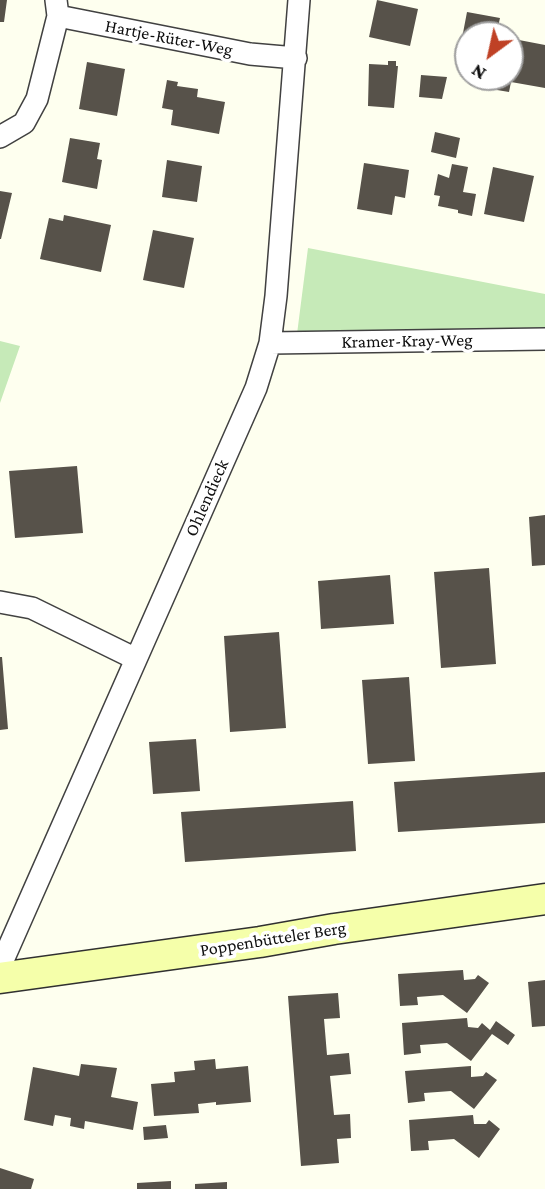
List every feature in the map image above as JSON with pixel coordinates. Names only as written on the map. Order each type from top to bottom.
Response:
[{"type":"main road","name":"Poppenbütteler Berg","points":[[0,978],[545,899]]},
{"type":"street","name":"Ohlendieck","points":[[0,967],[256,388],[270,343],[299,0]]},
{"type":"street","name":"Hartje-Rüter-Weg","points":[[57,8],[250,54],[296,58]]},
{"type":"street","points":[[0,137],[24,122],[37,99],[57,8]]},
{"type":"street","name":"Kramer-Kray-Weg","points":[[270,343],[545,338]]},
{"type":"street","points":[[0,602],[32,608],[136,659]]},
{"type":"green space","points":[[308,248],[545,294],[545,330],[297,334]]},
{"type":"green space","points":[[0,341],[20,346],[0,403]]},
{"type":"building","points":[[0,0],[7,0],[4,22],[0,22]]},
{"type":"building","points":[[377,0],[418,9],[410,46],[369,37]]},
{"type":"building","points":[[467,12],[500,18],[499,21],[465,21]]},
{"type":"building","points":[[524,41],[545,45],[545,88],[524,84]]},
{"type":"building","points":[[388,61],[396,61],[398,66],[394,108],[368,106],[369,64],[388,65]]},
{"type":"building","points":[[87,62],[125,69],[117,116],[79,109]]},
{"type":"building","points":[[421,75],[447,77],[442,99],[419,97]]},
{"type":"building","points":[[167,80],[178,82],[177,86],[198,89],[197,97],[225,102],[219,134],[171,125],[173,110],[162,108]]},
{"type":"building","points":[[435,132],[460,138],[456,158],[431,152]]},
{"type":"building","points":[[70,138],[100,143],[97,159],[102,160],[97,189],[62,182]]},
{"type":"building","points":[[167,160],[202,166],[197,202],[162,197]]},
{"type":"building","points":[[364,163],[409,170],[405,198],[395,196],[392,215],[357,209]]},
{"type":"building","points":[[452,164],[468,167],[463,192],[476,194],[472,216],[438,206],[440,196],[434,195],[438,174],[449,178]]},
{"type":"building","points":[[493,167],[534,176],[524,222],[484,214]]},
{"type":"building","points":[[0,191],[12,193],[1,239],[0,239]]},
{"type":"building","points":[[64,215],[111,225],[101,272],[40,259],[49,218],[63,221]]},
{"type":"building","points":[[153,230],[194,238],[184,288],[143,280]]},
{"type":"building","points":[[77,466],[83,533],[15,538],[9,471]]},
{"type":"building","points":[[545,515],[545,565],[532,566],[529,517]]},
{"type":"building","points":[[489,568],[496,664],[441,668],[434,572]]},
{"type":"building","points":[[390,575],[394,624],[321,629],[318,581]]},
{"type":"building","points":[[279,632],[286,728],[230,732],[224,636]]},
{"type":"building","points":[[0,657],[8,729],[0,730]]},
{"type":"building","points":[[409,677],[415,761],[368,764],[362,680]]},
{"type":"building","points":[[196,739],[200,791],[153,794],[149,742]]},
{"type":"building","points":[[545,772],[545,823],[398,832],[394,782]]},
{"type":"building","points":[[353,801],[356,851],[185,862],[181,812]]},
{"type":"building","points":[[463,970],[464,980],[475,979],[478,975],[489,983],[467,1013],[443,995],[417,997],[418,1005],[400,1006],[398,974]]},
{"type":"building","points":[[545,980],[545,1026],[532,1027],[528,982]]},
{"type":"building","points":[[338,993],[340,1018],[324,1019],[327,1055],[349,1053],[351,1074],[330,1076],[334,1115],[350,1114],[351,1138],[337,1139],[339,1163],[301,1166],[288,996]]},
{"type":"building","points":[[467,1018],[468,1027],[478,1028],[482,1023],[490,1030],[496,1021],[515,1035],[508,1045],[492,1034],[471,1061],[447,1043],[420,1045],[421,1053],[404,1055],[402,1023]]},
{"type":"building","points":[[215,1059],[216,1069],[248,1066],[251,1102],[198,1104],[199,1113],[154,1116],[151,1084],[175,1082],[174,1072],[195,1070],[194,1061]]},
{"type":"building","points":[[81,1064],[117,1068],[111,1097],[138,1102],[133,1130],[85,1121],[84,1129],[70,1126],[71,1118],[55,1115],[53,1126],[24,1120],[33,1067],[79,1076]]},
{"type":"building","points":[[471,1066],[471,1077],[483,1076],[486,1072],[497,1080],[474,1109],[451,1091],[424,1093],[425,1101],[408,1103],[405,1071]]},
{"type":"building","points":[[473,1115],[474,1124],[486,1124],[489,1120],[500,1129],[479,1158],[454,1139],[428,1141],[429,1150],[411,1151],[409,1120]]},
{"type":"building","points":[[166,1125],[168,1138],[144,1140],[143,1127]]},
{"type":"building","points":[[0,1168],[34,1179],[31,1189],[0,1189]]},
{"type":"building","points":[[171,1181],[171,1189],[137,1189],[137,1183]]},
{"type":"building","points":[[227,1182],[227,1189],[195,1189],[195,1184]]}]
